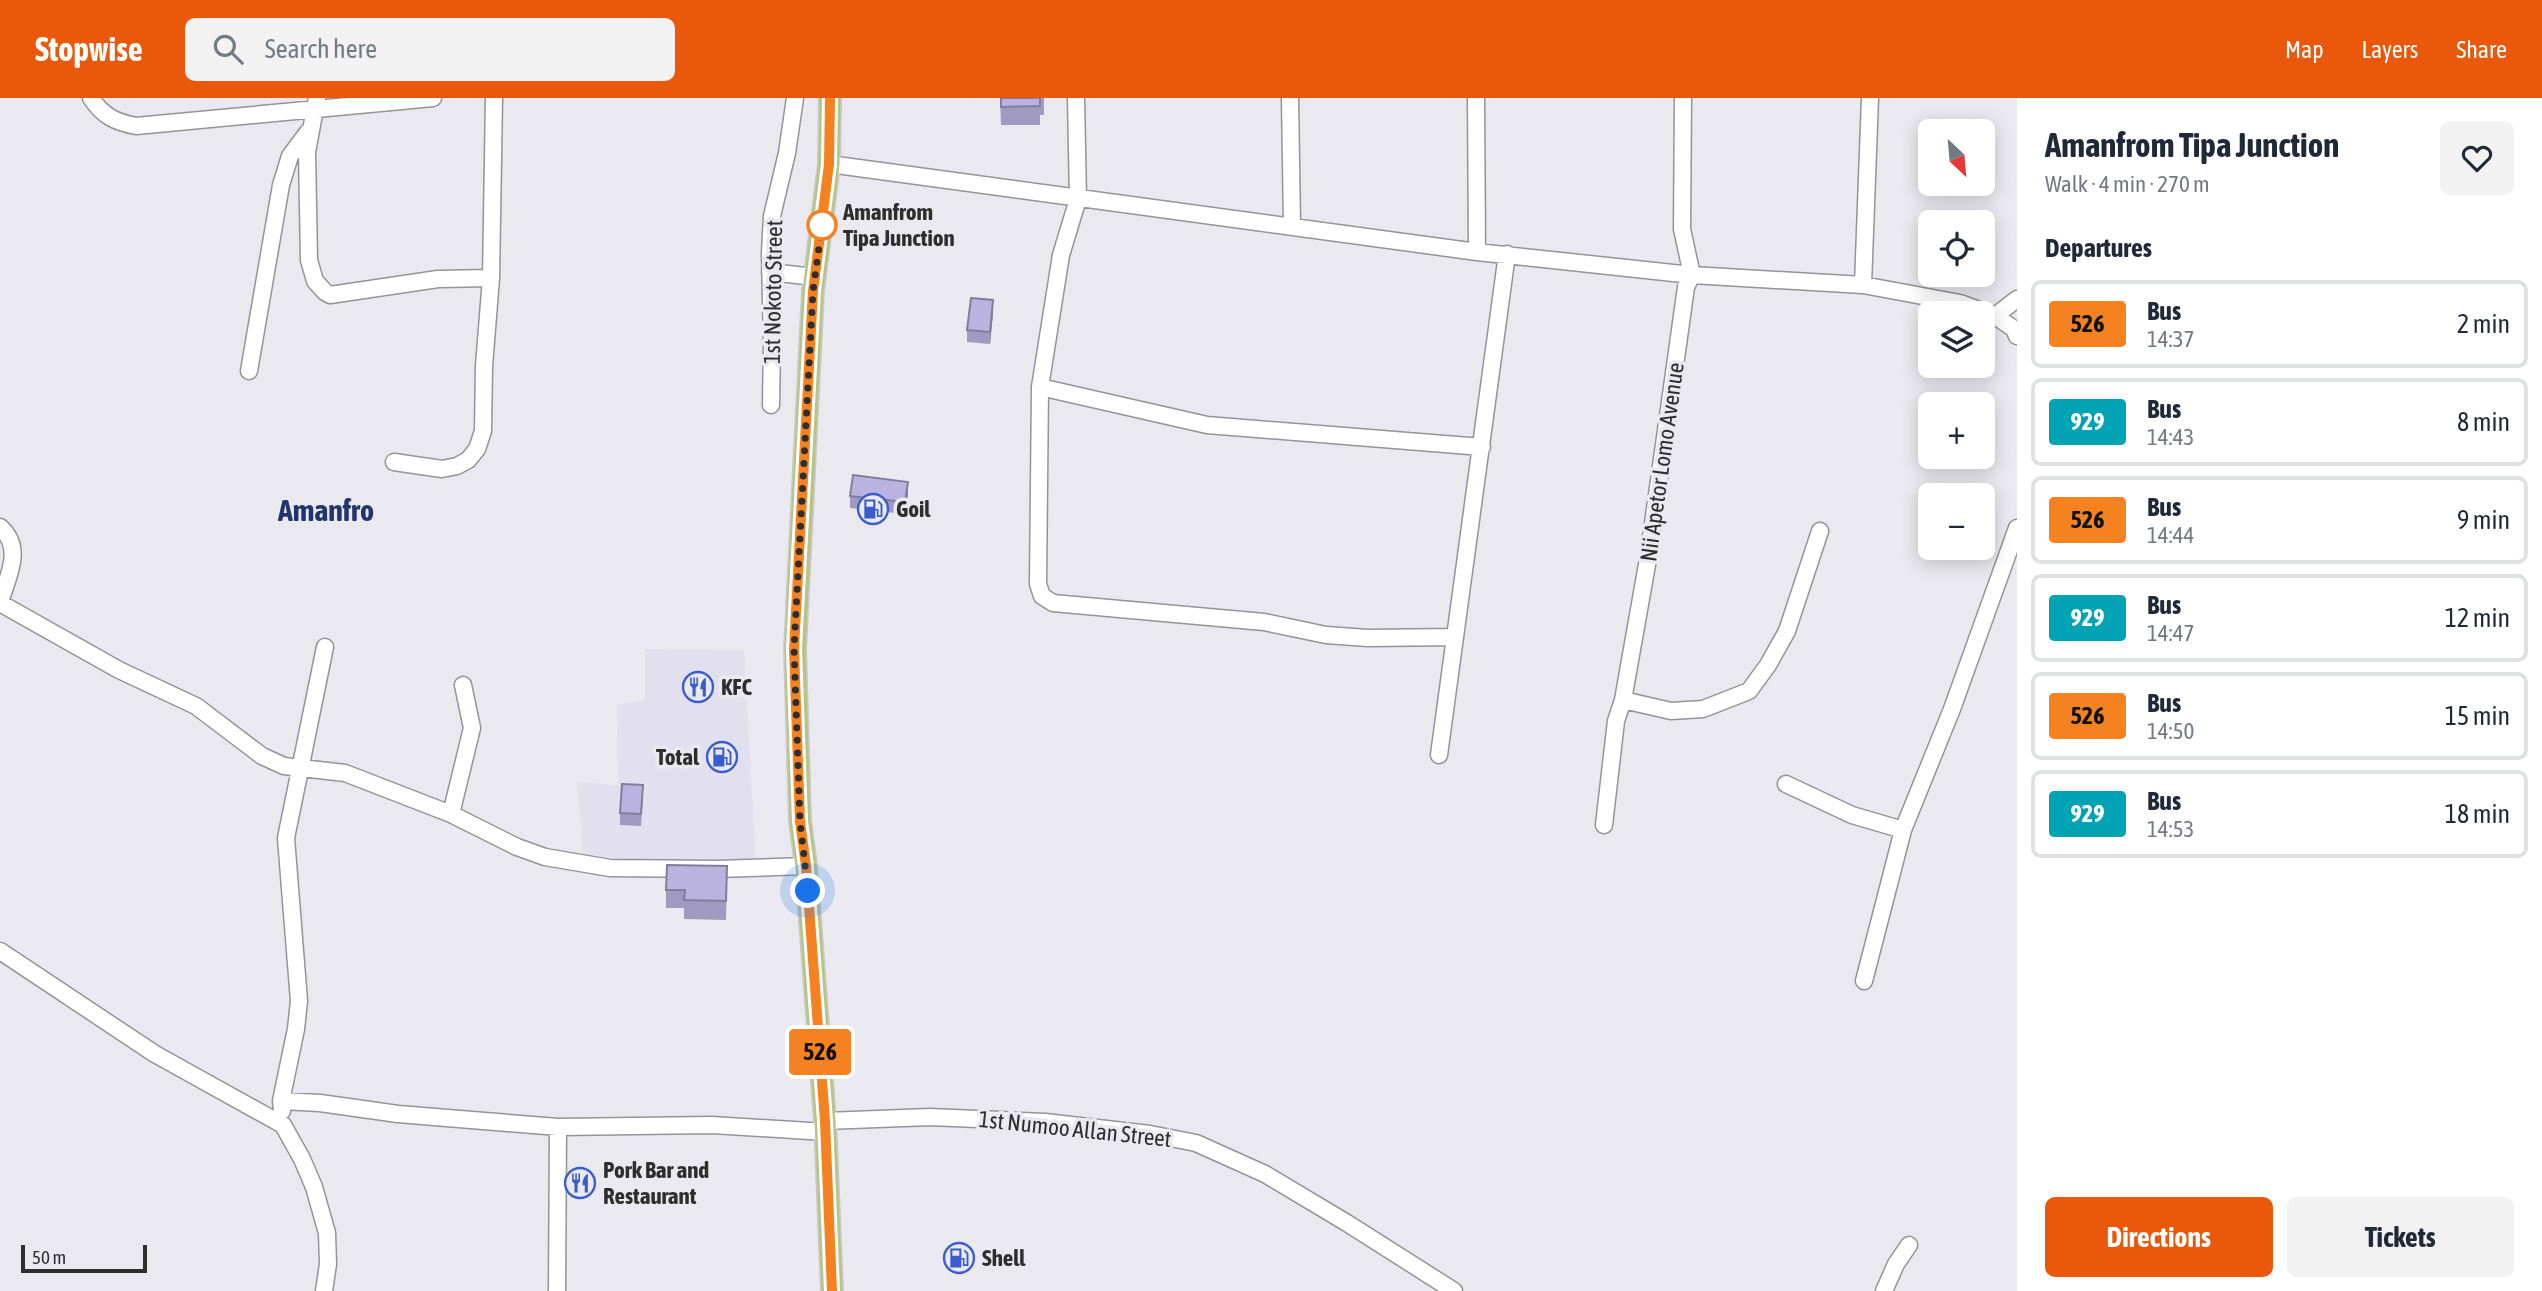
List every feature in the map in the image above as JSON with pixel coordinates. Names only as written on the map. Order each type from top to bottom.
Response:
[{"type":"main road","points":[[830,98],[829,164],[816,277],[794,649],[800,821],[806,866],[825,1127],[832,1291]]},
{"type":"street","points":[[91,98],[108,117],[136,126],[316,103],[433,98]]},
{"type":"street","points":[[394,462],[442,469],[457,466],[468,460],[477,449],[483,431],[484,366],[491,278],[494,98]]},
{"type":"street","name":"1st Nokoto Street","points":[[771,405],[772,216],[788,153],[794,98]]},
{"type":"street","points":[[1076,98],[1078,199],[1061,255],[1040,387],[1038,584],[1042,596],[1053,603],[1264,622],[1326,635],[1368,638],[1455,637]]},
{"type":"street","points":[[1290,98],[1292,225]]},
{"type":"street","points":[[1476,98],[1477,252]]},
{"type":"street","name":"Nii Apetor Lomo Avenue","points":[[1604,825],[1616,721],[1623,700],[1648,559],[1686,286],[1692,275],[1682,229],[1683,98]]},
{"type":"street","points":[[1863,285],[1870,98]]},
{"type":"street","points":[[316,103],[307,152],[309,260],[315,281],[325,292],[330,295],[438,279],[491,278]]},
{"type":"street","points":[[249,371],[281,185],[290,156],[310,130]]},
{"type":"street","points":[[829,164],[1477,252],[1692,275],[1863,285],[1949,301]]},
{"type":"street","points":[[1439,755],[1507,254]]},
{"type":"street","points":[[770,272],[816,277]]},
{"type":"street","points":[[2017,299],[1995,316],[2014,330],[2017,336]]},
{"type":"street","points":[[1040,387],[1207,425],[1482,447]]},
{"type":"street","points":[[0,527],[14,547],[13,563],[0,603],[120,670],[196,706],[262,756],[284,766],[345,773],[451,814],[517,847],[545,857],[578,864],[694,869],[806,866]]},
{"type":"street","points":[[1864,981],[1903,830],[1952,709],[2017,528]]},
{"type":"street","points":[[1623,700],[1671,711],[1703,709],[1749,691],[1768,665],[1787,631],[1820,531]]},
{"type":"street","points":[[324,1291],[328,1264],[327,1233],[306,1168],[283,1125],[281,1101],[299,1001],[286,838],[325,647]]},
{"type":"street","points":[[451,814],[472,728],[463,685]]},
{"type":"street","points":[[1786,784],[1852,815],[1903,830]]},
{"type":"street","points":[[0,951],[155,1054],[283,1125]]},
{"type":"street","name":"1st Numoo Allan Street","points":[[281,1101],[558,1127],[825,1127],[930,1117],[1045,1122],[1150,1134],[1196,1143],[1265,1174],[1454,1291]]},
{"type":"street","points":[[557,1291],[558,1127]]},
{"type":"street","points":[[1884,1291],[1896,1264],[1909,1245]]},
{"type":"shaded area","points":[[645,649],[744,650],[756,866],[682,866],[583,854],[577,782],[618,785],[617,705],[645,700]]},
{"type":"building","points":[[1001,98],[1040,98],[1040,106],[1001,107]]},
{"type":"building","points":[[971,298],[993,300],[990,332],[967,330]]},
{"type":"building","points":[[853,475],[908,482],[905,502],[850,496]]},
{"type":"building","points":[[622,784],[643,785],[641,814],[620,813]]},
{"type":"building","points":[[667,865],[727,866],[726,901],[684,900],[685,890],[666,890]]},
{"type":"bus line","name":"526","points":[[830,98],[829,164],[813,291],[794,649],[800,821],[806,866],[825,1121],[832,1291]]},
{"type":"place","name":"Amanfrom Tipa Junction","points":[[822,225]]},
{"type":"place","name":"Goil","points":[[873,509]]},
{"type":"place","name":"KFC","points":[[698,687]]},
{"type":"place","name":"Total","points":[[722,757]]},
{"type":"place","name":"Pork Bar and Restaurant","points":[[580,1183]]},
{"type":"place","name":"Shell","points":[[959,1258]]},
{"type":"district","name":"Amanfro","points":[[326,511]]},
{"type":"route","points":[[808,891],[800,821],[794,649],[813,291],[822,225]]}]
